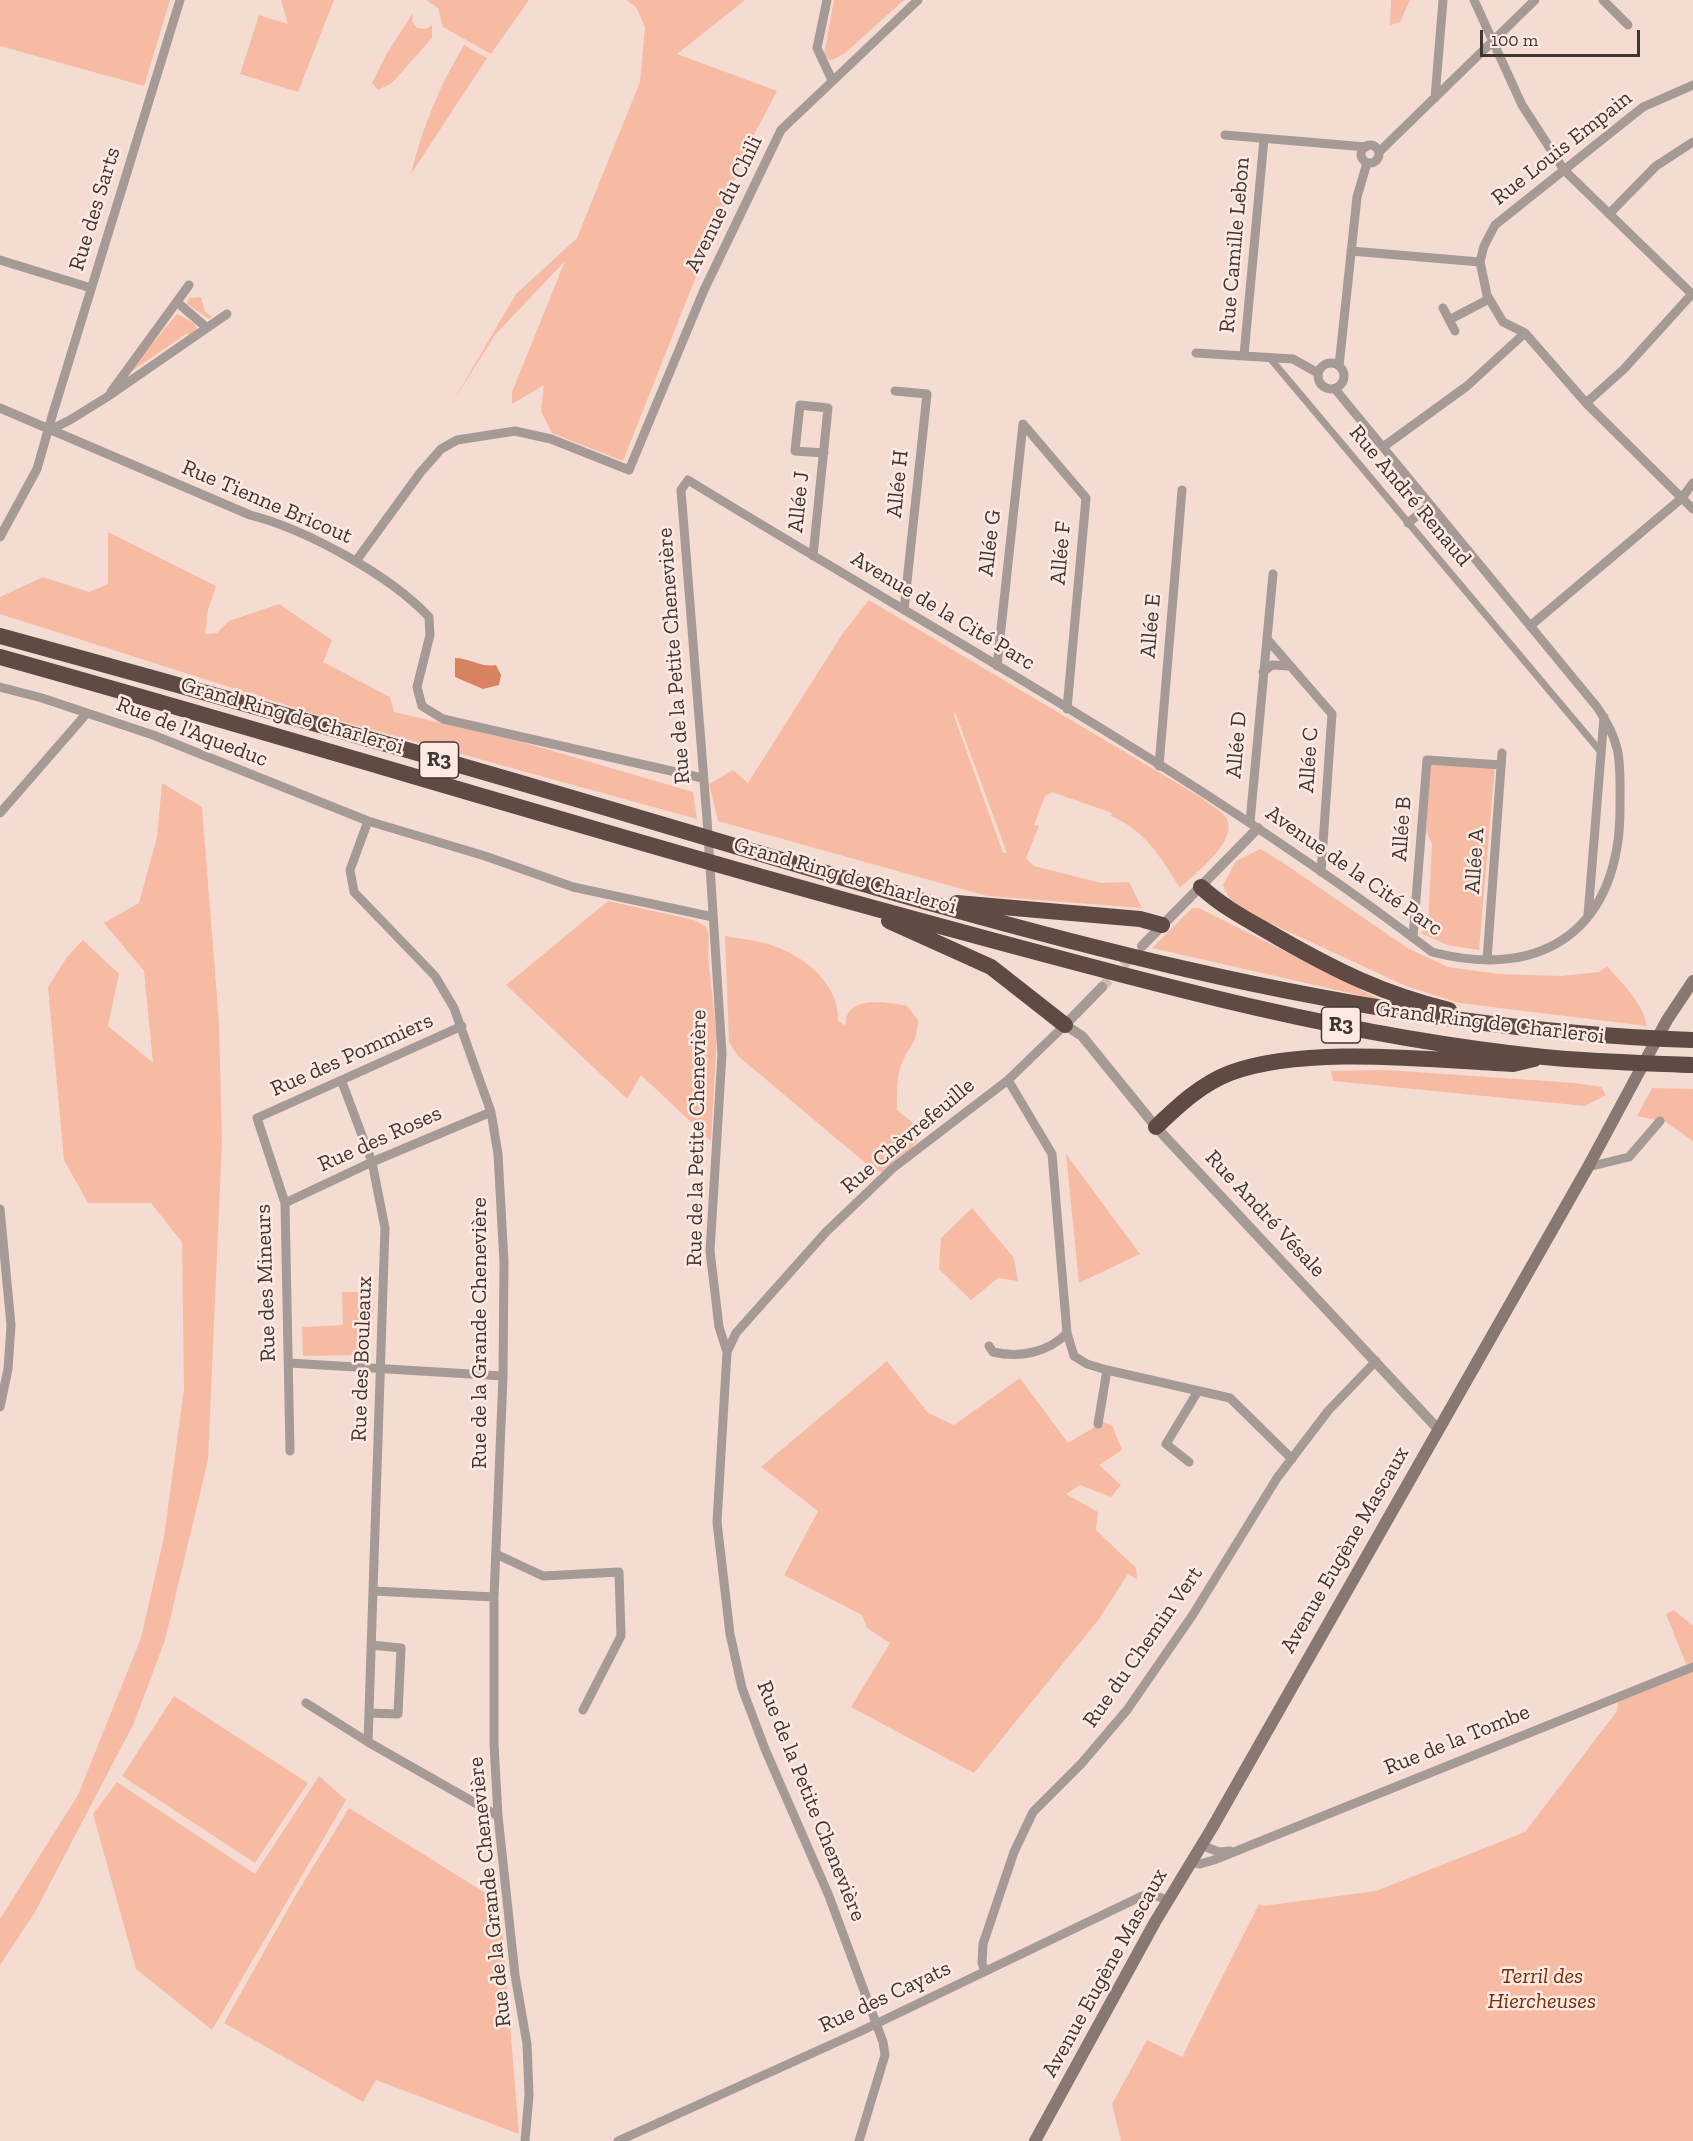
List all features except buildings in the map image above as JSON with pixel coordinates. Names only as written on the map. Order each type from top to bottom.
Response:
[{"type":"highway","name":"Grand Ring de Charleroi","points":[[0,636],[932,904],[1158,963],[1365,1007],[1473,1024],[1627,1038],[1693,1040]]},
{"type":"highway","name":"Grand Ring de Charleroi","points":[[0,657],[720,865],[1140,980],[1350,1027],[1544,1057],[1691,1065]]},
{"type":"highway","points":[[1201,887],[1227,909],[1370,987],[1456,1012],[1473,1024]]},
{"type":"highway","points":[[932,904],[966,903],[1140,919],[1162,925]]},
{"type":"highway","points":[[872,908],[895,925],[932,939],[991,967],[1065,1025]]},
{"type":"highway","points":[[1156,1127],[1204,1086],[1229,1073],[1256,1065],[1352,1057],[1513,1064],[1544,1057]]},
{"type":"main road","name":"Avenue Eugène Mascaux","points":[[1035,2141],[1168,1900],[1202,1845],[1588,1167],[1667,1020],[1692,983]]},
{"type":"street","name":"Rue des Sarts","points":[[0,537],[37,469],[180,0]]},
{"type":"street","points":[[827,0],[817,48],[832,80]]},
{"type":"street","name":"Avenue du Chili","points":[[356,561],[420,473],[441,449],[457,440],[515,431],[551,439],[629,470],[704,290],[781,130],[918,0]]},
{"type":"street","points":[[1435,98],[1443,0]]},
{"type":"street","points":[[1474,0],[1522,105],[1564,170],[1693,295],[1623,369],[1586,403]]},
{"type":"street","points":[[1367,163],[1375,162],[1379,152],[1535,0]]},
{"type":"street","points":[[1603,0],[1628,25]]},
{"type":"street","name":"Rue Louis Empain","points":[[1480,262],[1484,246],[1495,225],[1643,107],[1693,86]]},
{"type":"street","name":"Rue Camille Lebon","points":[[1226,135],[1366,147]]},
{"type":"street","name":"Rue Camille Lebon","points":[[1244,355],[1264,139]]},
{"type":"street","points":[[1609,214],[1656,166],[1693,142]]},
{"type":"street","points":[[1367,163],[1361,155],[1366,147],[1373,146],[1379,152]]},
{"type":"street","points":[[1339,366],[1327,364],[1318,373],[1319,381],[1324,387],[1335,389],[1342,384],[1344,376],[1339,366],[1351,251],[1357,197],[1367,163]]},
{"type":"street","points":[[1351,251],[1480,262],[1489,299],[1503,322],[1525,333],[1586,403],[1693,509]]},
{"type":"street","points":[[0,260],[91,288]]},
{"type":"street","points":[[107,397],[189,285]]},
{"type":"street","points":[[1449,320],[1489,299]]},
{"type":"street","points":[[177,302],[207,328]]},
{"type":"street","points":[[1443,308],[1455,331]]},
{"type":"street","points":[[48,430],[70,420],[107,397],[227,315]]},
{"type":"street","points":[[1383,447],[1467,386],[1525,333]]},
{"type":"street","name":"Rue Camille Lebon","points":[[1196,353],[1293,359],[1318,373]]},
{"type":"street","name":"Rue André Renaud","points":[[1269,357],[1601,752]]},
{"type":"street","name":"Avenue de la Cité Parc","points":[[688,480],[997,666],[1254,825],[1432,952],[1452,957],[1517,960],[1555,946],[1578,929],[1605,891],[1616,861],[1620,817],[1620,758],[1612,729],[1335,389]]},
{"type":"street","name":"Allée H","points":[[895,391],[927,394],[904,610]]},
{"type":"street","name":"Allée J","points":[[813,556],[824,453],[828,408],[800,405],[795,451],[824,453]]},
{"type":"street","name":"Rue Tienne Bricout","points":[[0,408],[250,515],[272,520],[356,561],[416,603],[429,617],[430,635],[417,687],[422,706],[443,719],[702,778]]},
{"type":"street","name":"Allée G","points":[[997,666],[1023,424]]},
{"type":"street","name":"Allée F","points":[[1023,424],[1086,498],[1067,709]]},
{"type":"street","name":"Rue de la Petite Chenevière","points":[[688,480],[681,490],[681,500],[687,547],[722,1054],[711,1251],[719,1328],[727,1352],[717,1522],[730,1634],[742,1688],[765,1749],[830,1896],[883,2042],[885,2055],[859,2141]]},
{"type":"street","points":[[1530,626],[1682,498],[1693,483]]},
{"type":"street","name":"Allée E","points":[[1159,766],[1182,490]]},
{"type":"street","points":[[1408,523],[1430,505]]},
{"type":"street","name":"Allée D","points":[[1254,825],[1263,672],[1273,574]]},
{"type":"street","name":"Allée C","points":[[1267,639],[1332,714],[1321,872]]},
{"type":"street","points":[[1263,672],[1272,665],[1290,666]]},
{"type":"street","name":"Rue de l'Aqueduc","points":[[0,687],[153,735],[368,821]]},
{"type":"street","points":[[0,813],[87,713]]},
{"type":"street","points":[[1588,918],[1604,717]]},
{"type":"street","name":"Allée A","points":[[1487,960],[1502,753]]},
{"type":"street","name":"Allée B","points":[[1413,937],[1427,760],[1501,765]]},
{"type":"street","points":[[368,821],[485,856],[573,887],[713,917]]},
{"type":"street","name":"Rue de la Grande Chenevière","points":[[368,821],[350,870],[354,892],[435,976],[462,1026],[491,1112],[498,1154],[504,1262],[503,1376],[494,1597],[494,1744],[498,1816],[515,1975],[526,2044],[530,2095],[525,2141]]},
{"type":"street","points":[[1142,946],[1201,887],[1254,825]]},
{"type":"street","name":"Rue Chèvrefeuille","points":[[727,1352],[736,1333],[826,1232],[893,1168],[1008,1080],[1102,987]]},
{"type":"street","name":"Rue André Vésale","points":[[1065,1025],[1082,1036],[1156,1127],[1438,1429]]},
{"type":"street","name":"Rue des Pommiers","points":[[257,1118],[342,1082],[462,1026]]},
{"type":"street","points":[[1008,1080],[1052,1154],[1068,1333],[1074,1356],[1088,1364],[1107,1370],[1230,1398],[1292,1459]]},
{"type":"street","name":"Rue des Bouleaux","points":[[342,1082],[372,1162],[385,1228],[368,1742]]},
{"type":"street","name":"Rue des Roses","points":[[285,1203],[372,1162],[491,1112]]},
{"type":"street","name":"Rue des Mineurs","points":[[257,1118],[285,1203],[290,1451]]},
{"type":"street","points":[[1588,1167],[1629,1157],[1660,1121]]},
{"type":"street","points":[[0,1209],[11,1325],[8,1369],[0,1407]]},
{"type":"street","points":[[989,1346],[993,1352],[1022,1354],[1042,1350],[1059,1342],[1068,1333]]},
{"type":"street","name":"Rue du Chemin Vert","points":[[985,1971],[981,1953],[983,1944],[1014,1852],[1033,1812],[1081,1764],[1126,1710],[1183,1629],[1292,1459],[1328,1411],[1376,1361]]},
{"type":"street","points":[[289,1363],[503,1376]]},
{"type":"street","points":[[1098,1424],[1107,1370]]},
{"type":"street","points":[[1189,1462],[1166,1444],[1198,1391]]},
{"type":"street","points":[[496,1554],[543,1576],[619,1572],[621,1636],[583,1710]]},
{"type":"street","points":[[373,1592],[494,1597]]},
{"type":"street","points":[[369,1713],[398,1714],[401,1648],[371,1645]]},
{"type":"street","name":"Rue de la Tombe","points":[[1191,1862],[1200,1864],[1214,1860],[1693,1667]]},
{"type":"street","points":[[306,1703],[368,1742],[498,1816]]},
{"type":"street","name":"Rue de la Tombe","points":[[1202,1845],[1219,1852],[1236,1851]]},
{"type":"street","name":"Rue des Cayats","points":[[618,2141],[875,2024],[1142,1896],[1153,1895],[1168,1900]]},
{"type":"green space","points":[[0,0],[170,0],[144,86],[0,46]]},
{"type":"green space","points":[[281,0],[334,0],[298,92],[240,74],[259,15],[288,24]]},
{"type":"green space","points":[[426,0],[529,0],[491,54],[443,27],[438,8]]},
{"type":"green space","points":[[626,0],[745,0],[677,54],[777,91],[746,150],[623,461],[552,433],[541,411],[544,385],[512,404],[512,392],[565,261],[495,335],[452,403],[516,294],[577,238],[640,82],[645,27],[636,7]]},
{"type":"green space","points":[[834,0],[904,0],[844,54],[830,61],[824,54]]},
{"type":"green space","points":[[1391,0],[1410,0],[1400,22],[1390,25]]},
{"type":"green space","points":[[413,13],[412,22],[417,28],[426,29],[432,25],[432,38],[392,83],[378,90],[372,83],[387,53]]},
{"type":"green space","points":[[464,45],[487,58],[411,174],[433,107]]},
{"type":"green space","points":[[201,297],[205,312],[212,317],[209,319],[187,304],[189,298]]},
{"type":"green space","points":[[177,314],[194,323],[197,329],[193,335],[186,334],[129,373],[128,377],[125,376]]},
{"type":"green space","points":[[108,532],[216,586],[208,610],[205,634],[217,633],[229,621],[279,604],[332,640],[323,662],[390,697],[394,712],[522,742],[693,792],[697,819],[308,712],[0,614],[0,597],[43,577],[89,592],[108,584]]},
{"type":"green space","points":[[869,600],[1202,798],[1225,816],[1229,825],[1222,845],[1205,865],[1180,888],[1143,837],[1111,816],[1112,813],[1052,792],[1045,796],[1034,825],[1039,826],[1026,858],[1034,866],[1101,883],[1129,882],[1142,908],[987,896],[718,821],[709,784],[733,770],[748,783],[843,633]],"holes":[[[955,712],[1007,853],[1003,853],[954,716]]]},
{"type":"green space","points":[[1439,760],[1495,765],[1479,950],[1447,945],[1421,933],[1428,925],[1432,844],[1426,831],[1430,766]]},
{"type":"green space","points":[[162,783],[202,807],[219,1023],[222,1141],[208,1460],[165,1640],[134,1723],[35,1912],[0,1965],[0,1919],[78,1795],[141,1638],[164,1537],[184,1389],[182,1242],[151,1203],[88,1203],[64,1160],[48,987],[67,957],[83,940],[119,974],[108,1026],[153,1063],[144,971],[104,923],[139,903],[157,837]]},
{"type":"green space","points":[[1260,849],[1409,949],[1448,967],[1499,974],[1561,976],[1599,972],[1607,966],[1636,1001],[1647,1026],[1459,1003],[1406,986],[1233,906],[1223,885],[1236,861]]},
{"type":"green space","points":[[608,901],[694,920],[706,927],[709,935],[708,957],[717,1038],[711,1141],[641,1075],[627,1099],[506,985]]},
{"type":"green space","points":[[1192,908],[1199,908],[1381,1000],[1152,948]]},
{"type":"green space","points":[[725,936],[771,945],[796,956],[807,964],[826,983],[833,994],[838,1020],[844,1025],[852,1008],[879,1002],[907,1006],[918,1020],[915,1039],[900,1068],[897,1099],[897,1110],[915,1126],[918,1132],[917,1139],[908,1152],[882,1172],[875,1171],[738,1056],[729,1042]]},
{"type":"green space","points":[[1387,1070],[1575,1083],[1601,1087],[1606,1095],[1585,1106],[1333,1081],[1331,1071]]},
{"type":"green space","points":[[1652,1088],[1693,1089],[1693,1141],[1666,1122],[1637,1116]]},
{"type":"green space","points":[[1066,1154],[1140,1254],[1079,1283]]},
{"type":"green space","points":[[972,1208],[1014,1258],[1018,1281],[998,1278],[971,1300],[939,1269],[941,1238]]},
{"type":"green space","points":[[342,1292],[373,1292],[373,1319],[365,1319],[366,1355],[303,1356],[302,1327],[343,1325]]},
{"type":"green space","points":[[887,1361],[928,1413],[954,1425],[1020,1378],[1068,1443],[1103,1422],[1112,1425],[1122,1450],[1099,1465],[1121,1485],[1111,1497],[1080,1485],[1066,1494],[1098,1512],[1096,1530],[1136,1568],[1137,1579],[1128,1574],[1099,1619],[974,1773],[851,1707],[890,1643],[867,1628],[862,1615],[784,1575],[818,1511],[761,1467]]},
{"type":"green space","points":[[1674,1610],[1693,1626],[1693,1662],[1686,1664],[1666,1614]]},
{"type":"green space","name":"Terril des Hiercheuses","points":[[1693,1667],[1693,2141],[1121,2141],[1112,2104],[1147,2040],[1182,2057],[1259,1904],[1263,1906],[1376,1891],[1525,1832],[1617,1711],[1619,1695]]},
{"type":"green space","points":[[174,1696],[308,1783],[255,1863],[122,1776]]},
{"type":"green space","points":[[319,1776],[346,1800],[212,2030],[136,1969],[93,1814],[117,1782],[255,1874]]},
{"type":"green space","points":[[349,1808],[500,1902],[519,2134],[376,2080],[363,2102],[224,2023],[297,1893]]},
{"type":"shaded area","points":[[455,658],[491,666],[496,665],[501,675],[499,685],[483,689],[455,677]]},
{"type":"tunnel","points":[[1102,987],[1134,954]]}]
